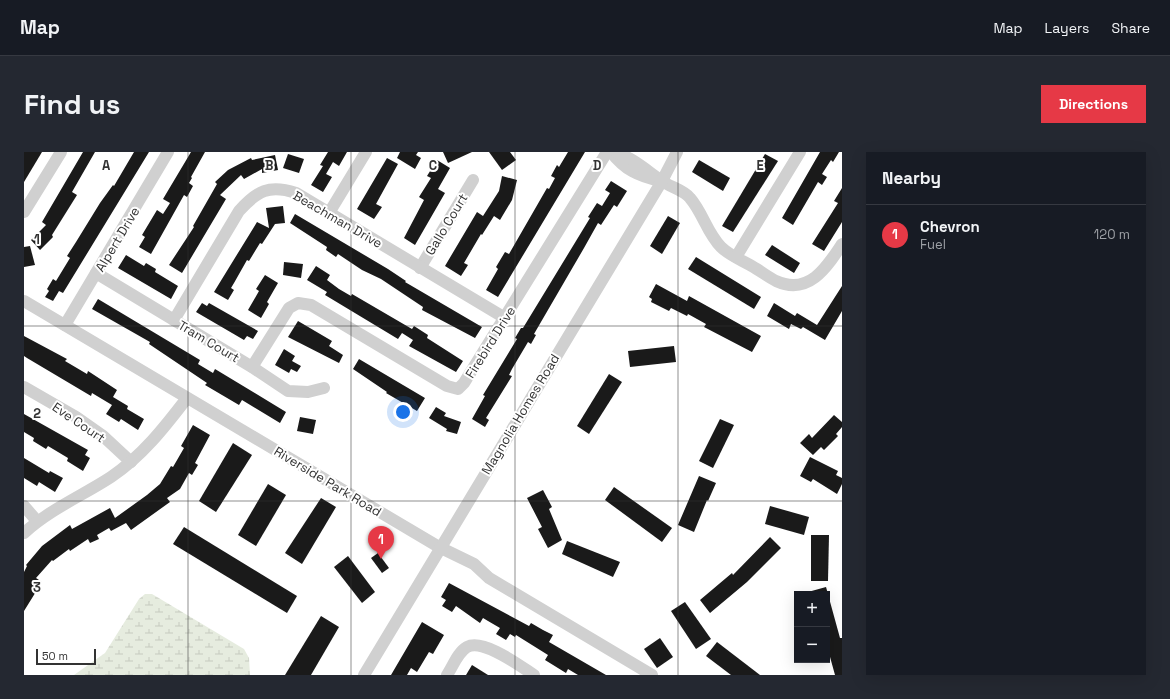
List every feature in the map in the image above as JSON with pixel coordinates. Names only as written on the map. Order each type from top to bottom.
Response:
[{"type":"street","points":[[24,212],[61,152]]},
{"type":"street","name":"Alpert Drive","points":[[65,325],[168,152]]},
{"type":"street","points":[[329,213],[366,152]]},
{"type":"street","name":"Firebird Drive","points":[[252,367],[289,308],[298,302],[311,305],[447,386],[458,389],[464,383],[505,318],[607,152]]},
{"type":"street","points":[[611,152],[620,163],[641,177],[662,181]]},
{"type":"street","points":[[615,152],[626,156],[648,169],[662,181],[689,197],[700,213],[710,233],[721,248],[776,281],[792,285],[805,283],[815,279],[828,267],[842,244]]},
{"type":"street","name":"Magnolia Homes Road","points":[[364,675],[439,547],[662,181],[677,152]]},
{"type":"street","points":[[736,257],[800,152]]},
{"type":"street","name":"Gallo Court","points":[[420,268],[473,180]]},
{"type":"street","name":"Beachman Drive","points":[[174,320],[239,211],[251,198],[267,190],[282,188],[296,193],[505,318]]},
{"type":"street","name":"Tram Court","points":[[96,273],[252,367],[288,391],[308,392],[324,388]]},
{"type":"street","name":"Riverside Park Road","points":[[24,300],[439,547],[474,564],[489,578],[652,675]]},
{"type":"street","name":"Eve Court","points":[[24,387],[87,424],[103,436],[131,462]]},
{"type":"street","points":[[24,533],[37,522],[110,477],[131,462],[152,442],[187,398]]},
{"type":"street","points":[[24,506],[37,522]]},
{"type":"street","points":[[447,675],[461,652],[467,647],[477,644],[488,647],[534,675]]},
{"type":"green space","points":[[145,594],[152,594],[244,649],[249,658],[250,675],[74,675],[105,653],[139,599]]},
{"type":"building","points":[[24,152],[42,152],[24,182]]},
{"type":"building","points":[[83,152],[95,152],[72,192],[77,195],[52,235],[53,237],[40,250],[31,240],[46,225],[42,222]]},
{"type":"building","points":[[134,152],[149,152],[63,293],[59,291],[53,301],[45,297],[49,291],[47,289],[53,279],[56,281],[70,258],[67,256],[100,203],[113,185],[114,186]]},
{"type":"building","points":[[191,152],[205,152],[191,177],[192,178],[189,183],[193,186],[187,197],[184,195],[151,254],[139,247],[145,237],[142,235],[157,210],[163,214],[170,203],[163,199]]},
{"type":"building","points":[[328,152],[347,152],[339,166],[333,162],[326,174],[332,177],[323,192],[311,185],[323,166],[320,165]]},
{"type":"building","points":[[400,152],[418,152],[416,155],[421,158],[415,169],[397,158]]},
{"type":"building","points":[[443,152],[472,152],[448,163]]},
{"type":"building","points":[[489,152],[510,152],[516,160],[502,170]]},
{"type":"building","points":[[568,152],[585,152],[498,297],[486,290],[498,269],[496,267],[505,252],[509,254],[547,188],[549,189],[555,178],[551,176],[557,165],[559,167]]},
{"type":"building","points":[[820,152],[839,152],[833,162],[831,160],[822,174],[827,177],[822,185],[818,182],[793,225],[782,218]]},
{"type":"building","points":[[288,154],[304,159],[299,173],[283,168]]},
{"type":"building","points":[[765,154],[778,161],[733,232],[722,226]]},
{"type":"building","points":[[275,155],[278,170],[262,173],[262,169],[244,179],[241,175],[220,195],[226,199],[182,273],[169,265],[194,227],[193,226],[217,184],[215,182],[228,170],[251,158],[252,160]]},
{"type":"building","points":[[387,158],[398,164],[376,204],[382,207],[374,219],[357,209]]},
{"type":"building","points":[[437,160],[450,168],[438,189],[445,193],[415,245],[404,238],[424,200],[419,197],[431,178],[427,176]]},
{"type":"building","points":[[699,160],[730,178],[723,191],[692,172]]},
{"type":"building","points":[[502,176],[517,180],[512,200],[500,220],[494,216],[482,235],[481,234],[464,263],[468,265],[461,276],[445,266],[477,212],[483,216],[499,191]]},
{"type":"building","points":[[611,181],[627,191],[617,207],[614,205],[601,225],[598,223],[534,334],[536,335],[531,344],[528,342],[512,369],[509,375],[512,376],[486,418],[489,420],[485,427],[472,419],[485,396],[483,395],[517,339],[515,338],[521,328],[523,328],[590,218],[588,217],[597,203],[602,206],[610,193],[605,190]]},
{"type":"building","points":[[842,188],[842,222],[824,251],[812,244],[838,203],[834,201]]},
{"type":"building","points":[[283,206],[285,223],[275,224],[262,244],[260,243],[249,261],[247,260],[231,288],[234,290],[228,300],[214,292],[257,222],[269,228],[266,208]]},
{"type":"building","points":[[295,214],[388,269],[406,281],[405,282],[482,327],[475,338],[422,310],[423,307],[381,279],[362,270],[338,254],[336,257],[326,250],[327,247],[290,223]]},
{"type":"building","points":[[668,216],[680,223],[662,254],[650,246]]},
{"type":"building","points":[[772,245],[800,263],[794,273],[765,255]]},
{"type":"building","points":[[30,246],[35,265],[24,267],[24,247]]},
{"type":"building","points":[[126,255],[144,266],[146,263],[156,269],[155,272],[178,286],[171,299],[118,268]]},
{"type":"building","points":[[696,257],[761,297],[754,309],[688,269]]},
{"type":"building","points":[[284,262],[303,264],[301,278],[283,275]]},
{"type":"building","points":[[316,266],[330,275],[327,280],[339,289],[351,296],[352,294],[412,329],[414,326],[428,335],[427,338],[463,361],[456,372],[409,346],[413,340],[402,333],[398,339],[325,295],[327,292],[307,280]]},
{"type":"building","points":[[265,275],[278,283],[267,302],[269,304],[261,318],[248,310],[259,291],[256,289]]},
{"type":"building","points":[[656,284],[687,301],[689,296],[761,336],[752,352],[704,327],[706,324],[688,314],[687,316],[671,308],[669,311],[651,302],[652,299],[649,297]]},
{"type":"building","points":[[842,286],[842,311],[825,340],[803,327],[801,329],[791,324],[789,329],[767,316],[774,303],[795,316],[797,313],[817,325]]},
{"type":"building","points":[[98,299],[200,360],[198,364],[213,373],[215,369],[286,412],[280,423],[242,400],[239,405],[205,385],[207,383],[149,344],[150,342],[92,309]]},
{"type":"building","points":[[202,303],[207,306],[209,303],[258,331],[253,339],[247,336],[244,340],[196,312]]},
{"type":"building","points":[[298,321],[332,341],[329,346],[343,355],[339,363],[288,337]]},
{"type":"building","points":[[24,336],[67,359],[65,361],[87,374],[88,371],[117,390],[113,397],[128,406],[127,409],[144,419],[138,430],[121,419],[119,422],[106,414],[112,405],[92,393],[91,396],[24,356]]},
{"type":"building","points":[[674,346],[676,362],[630,367],[628,351]]},
{"type":"building","points":[[284,349],[295,356],[292,361],[301,366],[297,372],[291,369],[289,373],[275,365]]},
{"type":"building","points":[[359,359],[425,398],[417,411],[386,393],[387,392],[353,369]]},
{"type":"building","points":[[609,374],[622,382],[589,434],[577,426]]},
{"type":"building","points":[[436,407],[446,413],[444,416],[461,422],[457,434],[446,431],[447,429],[429,418]]},
{"type":"building","points":[[24,414],[88,450],[85,455],[90,458],[83,471],[67,461],[68,458],[48,446],[46,449],[33,441],[34,438],[24,432]]},
{"type":"building","points":[[834,415],[842,422],[842,427],[836,434],[838,436],[824,450],[821,447],[813,455],[800,443],[809,434],[812,438]]},
{"type":"building","points":[[300,417],[316,420],[313,434],[297,431]]},
{"type":"building","points":[[720,419],[734,425],[713,468],[699,461]]},
{"type":"building","points":[[193,425],[210,435],[195,463],[198,465],[192,475],[189,473],[180,489],[167,498],[170,502],[131,530],[126,523],[111,531],[109,528],[97,535],[99,539],[90,543],[88,539],[70,551],[69,549],[53,561],[52,560],[36,578],[42,582],[24,611],[24,572],[27,566],[26,565],[42,546],[70,525],[72,529],[110,508],[115,518],[147,495],[160,484],[171,466],[173,467],[184,448],[181,446]]},
{"type":"building","points":[[233,443],[252,455],[216,512],[199,501]]},
{"type":"building","points":[[810,457],[838,471],[836,475],[842,478],[842,484],[837,494],[813,479],[811,482],[800,476]]},
{"type":"building","points":[[24,458],[49,473],[50,471],[63,478],[55,492],[39,482],[37,486],[24,478]]},
{"type":"building","points":[[699,476],[716,483],[708,501],[707,500],[694,532],[678,525]]},
{"type":"building","points":[[268,484],[286,495],[256,546],[238,535]]},
{"type":"building","points":[[614,487],[672,528],[662,542],[605,500]]},
{"type":"building","points":[[543,490],[552,507],[549,509],[562,540],[548,548],[538,529],[542,527],[527,498]]},
{"type":"building","points":[[321,498],[336,507],[302,564],[285,553]]},
{"type":"building","points":[[770,506],[809,517],[804,535],[765,524]]},
{"type":"building","points":[[184,527],[297,596],[287,613],[173,544]]},
{"type":"building","points":[[811,535],[829,535],[828,581],[811,581]]},
{"type":"building","points":[[770,537],[781,548],[747,582],[710,613],[700,600],[732,573],[733,575]]},
{"type":"building","points":[[567,541],[620,562],[613,577],[562,554]]},
{"type":"building","points":[[378,553],[389,568],[382,573],[371,558]]},
{"type":"building","points":[[348,556],[375,592],[362,603],[334,567]]},
{"type":"building","points":[[449,583],[529,626],[531,623],[553,635],[549,642],[606,675],[578,675],[568,669],[566,673],[545,660],[548,655],[516,635],[515,637],[510,634],[506,640],[496,634],[500,628],[483,618],[480,623],[456,606],[452,612],[442,606],[446,600],[441,597]]},
{"type":"building","points":[[826,587],[827,591],[812,591]]},
{"type":"building","points":[[685,602],[711,639],[696,649],[671,611]]},
{"type":"building","points":[[830,602],[840,638],[842,638],[842,675],[835,675],[830,657]]},
{"type":"building","points":[[321,616],[339,627],[311,675],[285,675]]},
{"type":"building","points":[[422,622],[444,635],[433,654],[429,652],[417,672],[411,668],[407,675],[391,675]]},
{"type":"building","points":[[660,638],[673,657],[657,668],[644,649]]},
{"type":"building","points":[[717,642],[760,675],[731,675],[706,656]]},
{"type":"building","points":[[472,665],[488,675],[466,675]]},
{"type":"place","name":"Chevron","points":[[381,559]]}]
